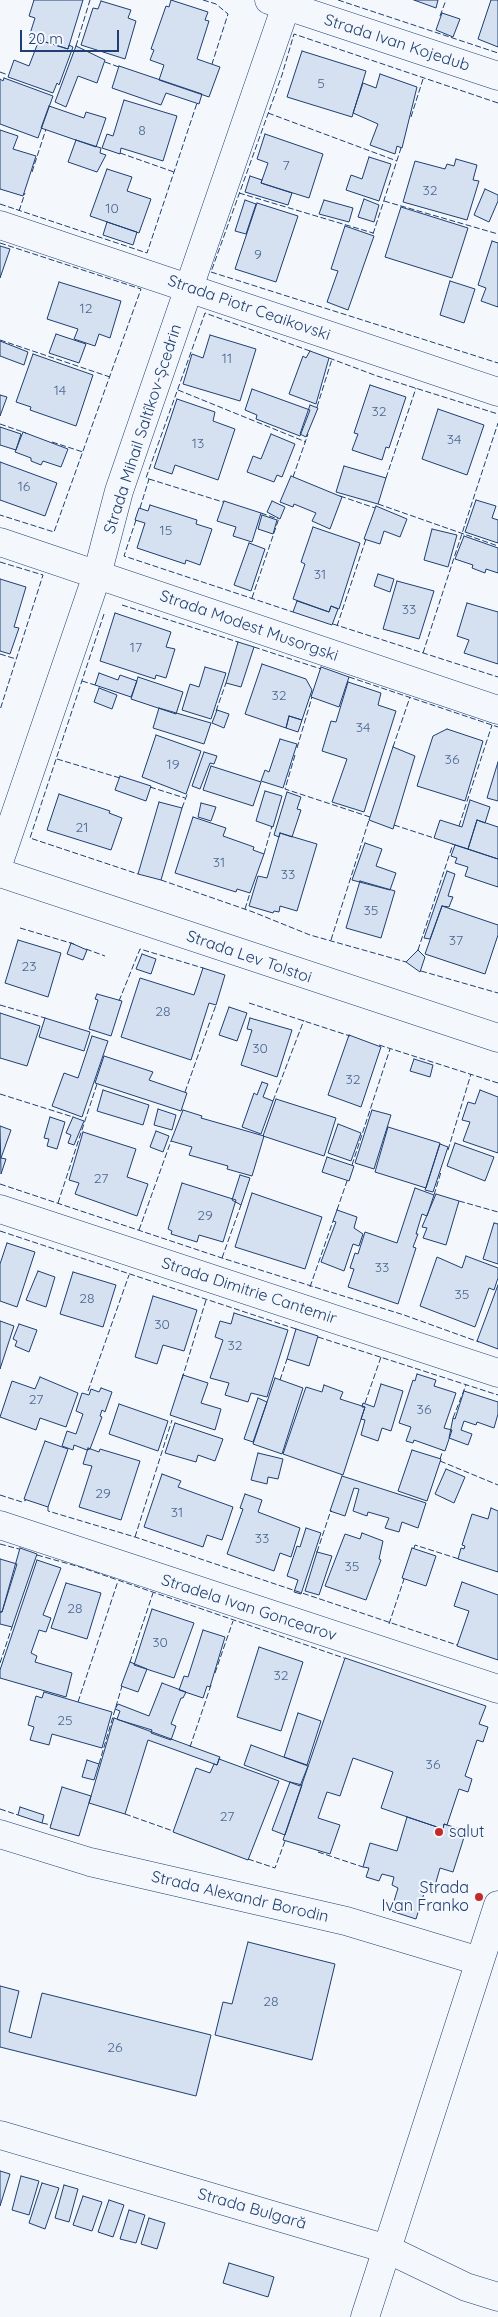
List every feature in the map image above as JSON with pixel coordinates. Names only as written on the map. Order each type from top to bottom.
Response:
[{"type":"street","name":"Strada Ivan Kojedub","points":[[281,2],[498,76]]},
{"type":"street","name":"Strada Mihail Saltîkov-Șcedrin","points":[[0,859],[97,575],[120,490],[189,288],[281,2]]},
{"type":"street","name":"Strada Piotr Ceaikovski","points":[[0,225],[498,392]]},
{"type":"street","name":"Strada Modest Musorgski","points":[[0,542],[498,710]]},
{"type":"street","name":"Strada Lev Tolstoi","points":[[0,873],[498,1038]]},
{"type":"street","name":"Strada Dimitrie Cantemir","points":[[0,1209],[498,1373]]},
{"type":"street","name":"Stradela Ivan Goncearov","points":[[0,1525],[498,1689]]},
{"type":"street","name":"Strada Alexandr Borodin","points":[[0,1834],[90,1862],[346,1921],[479,1961]]},
{"type":"street","points":[[366,2317],[498,1905]]},
{"type":"street","name":"Strada Bulgară","points":[[0,2135],[388,2249],[466,2287],[498,2297]]},
{"type":"building","points":[[34,0],[83,0],[68,49],[29,37],[35,18],[29,16]]},
{"type":"building","points":[[171,0],[208,12],[205,20],[209,21],[197,59],[220,67],[209,97],[159,80],[164,65],[150,60],[154,50],[151,49],[166,6],[169,7]]},
{"type":"building","points":[[414,0],[438,0],[436,8]]},
{"type":"building","points":[[491,0],[498,0],[498,47],[478,39]]},
{"type":"building","points":[[101,1],[131,10],[128,18],[136,21],[125,59],[81,45],[93,8],[98,9]]},
{"type":"building","points":[[442,13],[460,19],[453,37],[436,30]]},
{"type":"building","points":[[39,40],[68,49],[69,45],[73,47],[59,85],[57,83],[53,93],[8,77],[14,60],[29,66]]},
{"type":"building","points":[[76,46],[105,60],[97,83],[78,76],[66,107],[55,102]]},
{"type":"building","points":[[302,51],[366,71],[352,117],[287,97]]},
{"type":"building","points":[[119,66],[202,94],[199,104],[166,93],[161,105],[112,88]]},
{"type":"building","points":[[380,74],[417,87],[402,148],[397,146],[395,154],[370,145],[378,124],[353,113],[363,83],[376,88]]},
{"type":"building","points":[[4,78],[53,96],[38,138],[0,124],[0,79],[3,81]]},
{"type":"building","points":[[124,100],[177,116],[163,161],[121,148],[120,154],[102,148],[107,134],[113,136]]},
{"type":"building","points":[[49,106],[84,118],[86,112],[106,118],[96,147],[41,128]]},
{"type":"building","points":[[0,130],[18,136],[13,149],[36,156],[23,196],[0,189]]},
{"type":"building","points":[[265,134],[323,154],[309,198],[261,183],[268,163],[257,159]]},
{"type":"building","points":[[76,140],[101,148],[100,153],[106,155],[97,172],[68,162]]},
{"type":"building","points":[[369,157],[391,164],[379,201],[346,190],[351,175],[362,179]]},
{"type":"building","points":[[456,159],[477,165],[473,180],[479,181],[467,220],[403,202],[415,161],[445,169],[447,164],[454,166]]},
{"type":"building","points":[[107,169],[132,177],[127,191],[151,199],[139,233],[90,216]]},
{"type":"building","points":[[250,176],[262,180],[261,183],[292,193],[288,205],[245,192]]},
{"type":"building","points":[[485,189],[498,195],[498,201],[489,222],[474,215]]},
{"type":"building","points":[[364,199],[379,205],[374,222],[358,217]]},
{"type":"building","points":[[245,200],[256,204],[246,234],[235,231]]},
{"type":"building","points":[[324,200],[353,208],[349,222],[319,214]]},
{"type":"building","points":[[257,203],[298,216],[276,282],[235,269]]},
{"type":"building","points":[[401,207],[468,228],[452,278],[385,257]]},
{"type":"building","points":[[107,222],[137,232],[133,245],[103,235]]},
{"type":"building","points":[[345,226],[374,236],[348,310],[327,302],[338,271],[331,269]]},
{"type":"building","points":[[492,241],[498,243],[498,307],[481,301],[486,288],[478,285]]},
{"type":"building","points":[[0,246],[10,249],[0,278]]},
{"type":"building","points":[[450,281],[475,289],[464,323],[440,315]]},
{"type":"building","points":[[59,282],[121,301],[110,338],[99,334],[95,346],[74,339],[78,329],[47,319]]},
{"type":"building","points":[[56,334],[86,344],[79,363],[49,353]]},
{"type":"building","points":[[210,335],[256,349],[240,401],[183,384],[192,354],[203,358]]},
{"type":"building","points":[[0,341],[28,352],[24,365],[0,356]]},
{"type":"building","points":[[310,351],[329,358],[316,404],[289,394],[303,356],[306,358]]},
{"type":"building","points":[[33,354],[93,375],[76,426],[30,410],[31,407],[16,402]]},
{"type":"building","points":[[370,385],[406,397],[389,448],[386,447],[382,460],[352,450],[358,434],[354,433]]},
{"type":"building","points":[[252,389],[310,410],[300,436],[256,419],[257,415],[245,410]]},
{"type":"building","points":[[0,395],[7,397],[0,416]]},
{"type":"building","points":[[177,399],[215,412],[213,421],[235,429],[218,480],[175,465],[172,474],[154,468]]},
{"type":"building","points":[[310,405],[318,408],[306,437],[300,434]]},
{"type":"building","points":[[438,409],[484,425],[467,475],[422,459]]},
{"type":"building","points":[[0,427],[21,434],[16,450],[0,445]]},
{"type":"building","points":[[23,432],[68,449],[61,467],[43,461],[41,465],[31,461],[31,458],[15,452]]},
{"type":"building","points":[[271,434],[295,444],[282,477],[277,475],[274,482],[247,472],[253,456],[261,459]]},
{"type":"building","points":[[0,462],[57,483],[45,516],[0,500]]},
{"type":"building","points":[[344,466],[386,478],[378,504],[336,492]]},
{"type":"building","points":[[291,476],[342,497],[330,529],[312,521],[316,513],[294,504],[293,507],[280,502]]},
{"type":"building","points":[[476,500],[496,506],[492,518],[498,520],[498,543],[465,532]]},
{"type":"building","points":[[224,501],[261,513],[252,542],[233,536],[236,527],[217,521]]},
{"type":"building","points":[[272,501],[285,507],[280,519],[267,512]]},
{"type":"building","points":[[150,505],[197,520],[196,524],[212,529],[200,565],[186,560],[185,564],[137,548],[145,523],[135,520],[139,508],[148,511]]},
{"type":"building","points":[[376,506],[407,519],[400,537],[384,531],[380,544],[364,539]]},
{"type":"building","points":[[262,515],[277,520],[273,534],[258,529]]},
{"type":"building","points":[[313,527],[360,543],[339,609],[331,606],[329,612],[293,599],[305,564],[301,562]]},
{"type":"building","points":[[432,529],[457,535],[448,567],[424,560]]},
{"type":"building","points":[[464,536],[498,548],[498,573],[486,569],[485,573],[472,568],[473,565],[455,559]]},
{"type":"building","points":[[249,543],[265,549],[251,591],[234,585]]},
{"type":"building","points":[[378,574],[394,579],[390,592],[374,586]]},
{"type":"building","points":[[0,579],[26,587],[14,627],[19,628],[10,654],[0,651]]},
{"type":"building","points":[[397,581],[434,591],[419,639],[383,629]]},
{"type":"building","points":[[297,601],[329,612],[331,606],[338,609],[332,625],[293,612]]},
{"type":"building","points":[[467,603],[498,612],[498,664],[464,653],[469,640],[457,636]]},
{"type":"building","points":[[115,613],[171,632],[166,647],[175,649],[166,678],[156,675],[155,679],[100,661]]},
{"type":"building","points":[[238,642],[254,647],[241,687],[226,683]]},
{"type":"building","points":[[262,664],[306,679],[312,690],[302,720],[289,716],[286,728],[245,714]]},
{"type":"building","points":[[205,667],[226,673],[211,719],[182,710],[190,684],[199,687]]},
{"type":"building","points":[[321,667],[349,677],[339,707],[311,697]]},
{"type":"building","points":[[99,673],[118,680],[120,675],[137,681],[131,697],[95,685]]},
{"type":"building","points":[[138,677],[183,692],[176,714],[131,699]]},
{"type":"building","points":[[348,682],[381,693],[378,705],[396,711],[364,812],[332,802],[347,759],[322,751],[331,721],[336,722]]},
{"type":"building","points":[[99,688],[117,695],[112,709],[94,702]]},
{"type":"building","points":[[159,708],[211,723],[204,744],[153,728]]},
{"type":"building","points":[[217,710],[229,714],[224,728],[212,723]]},
{"type":"building","points":[[289,716],[302,720],[298,732],[286,728]]},
{"type":"building","points":[[447,729],[483,741],[465,801],[417,786],[433,736]]},
{"type":"building","points":[[156,735],[201,751],[186,794],[142,777]]},
{"type":"building","points":[[280,739],[297,744],[283,788],[261,781],[265,770],[269,772]]},
{"type":"building","points":[[393,747],[415,756],[393,829],[369,820]]},
{"type":"building","points":[[204,752],[217,756],[214,764],[210,763],[200,789],[192,786]]},
{"type":"building","points":[[498,762],[498,801],[487,798]]},
{"type":"building","points":[[211,766],[261,782],[253,806],[203,790]]},
{"type":"building","points":[[120,776],[151,786],[146,801],[115,790]]},
{"type":"building","points":[[265,791],[282,796],[273,827],[256,821]]},
{"type":"building","points":[[287,792],[301,797],[297,809],[301,810],[292,837],[280,833],[279,837],[274,835]]},
{"type":"building","points":[[59,794],[110,811],[109,813],[122,818],[111,850],[47,830]]},
{"type":"building","points":[[470,800],[490,807],[485,823],[477,820],[468,849],[434,838],[440,820],[462,827]]},
{"type":"building","points":[[159,802],[182,808],[161,880],[138,874]]},
{"type":"building","points":[[201,803],[216,807],[211,821],[198,817]]},
{"type":"building","points":[[193,817],[226,828],[223,836],[254,847],[253,850],[264,854],[250,893],[237,889],[236,892],[175,873]]},
{"type":"building","points":[[477,820],[498,827],[498,859],[468,849]]},
{"type":"building","points":[[280,833],[317,844],[297,911],[280,906],[279,912],[274,911],[273,913],[249,906],[258,876],[267,878]]},
{"type":"building","points":[[365,843],[382,849],[376,866],[396,873],[390,890],[352,880]]},
{"type":"building","points":[[455,845],[498,859],[498,887],[465,876],[468,867],[455,863],[457,858],[451,856]]},
{"type":"building","points":[[447,871],[455,874],[448,896],[453,897],[449,907],[442,906],[430,939],[424,938]]},
{"type":"building","points":[[360,881],[395,891],[381,938],[346,928]]},
{"type":"building","points":[[442,906],[498,925],[498,935],[485,974],[425,954]]},
{"type":"building","points":[[18,940],[61,953],[48,997],[5,983]]},
{"type":"building","points":[[71,943],[87,950],[83,960],[67,954]]},
{"type":"building","points":[[418,950],[425,957],[420,972],[406,962]]},
{"type":"building","points":[[142,954],[156,959],[151,974],[136,969]]},
{"type":"building","points":[[203,968],[225,975],[216,1005],[209,1003],[191,1060],[121,1037],[140,978],[194,995]]},
{"type":"building","points":[[97,994],[122,1001],[111,1036],[89,1029],[98,1000],[95,999]]},
{"type":"building","points":[[229,1007],[247,1013],[237,1041],[219,1035]]},
{"type":"building","points":[[0,1013],[40,1026],[27,1066],[0,1058]]},
{"type":"building","points":[[45,1018],[90,1032],[84,1051],[39,1037]]},
{"type":"building","points":[[250,1018],[292,1030],[277,1077],[241,1065],[252,1030],[247,1029]]},
{"type":"building","points":[[349,1035],[381,1047],[361,1107],[328,1095]]},
{"type":"building","points":[[92,1036],[108,1041],[82,1117],[52,1106],[64,1073],[78,1078]]},
{"type":"building","points":[[104,1056],[153,1072],[149,1080],[187,1093],[181,1111],[95,1083]]},
{"type":"building","points":[[414,1059],[433,1065],[430,1077],[410,1071]]},
{"type":"building","points":[[262,1082],[268,1084],[263,1097],[273,1101],[261,1134],[242,1127],[254,1093],[257,1095]]},
{"type":"building","points":[[103,1090],[149,1105],[143,1125],[97,1111]]},
{"type":"building","points":[[480,1090],[498,1097],[498,1153],[463,1141],[470,1122],[462,1120],[468,1102],[475,1104]]},
{"type":"building","points":[[276,1099],[336,1118],[324,1156],[263,1136]]},
{"type":"building","points":[[158,1109],[176,1115],[172,1130],[154,1125]]},
{"type":"building","points":[[183,1110],[202,1116],[201,1118],[264,1136],[252,1176],[227,1169],[228,1166],[189,1155],[192,1147],[171,1141]]},
{"type":"building","points":[[372,1110],[391,1115],[374,1169],[355,1163]]},
{"type":"building","points":[[50,1117],[65,1122],[57,1149],[47,1146],[49,1139],[44,1138]]},
{"type":"building","points":[[73,1117],[84,1121],[74,1145],[68,1143],[71,1135],[66,1133]]},
{"type":"building","points":[[338,1124],[361,1133],[351,1161],[328,1153]]},
{"type":"building","points":[[0,1126],[11,1130],[1,1158],[6,1159],[1,1174]]},
{"type":"building","points":[[388,1127],[440,1143],[426,1188],[375,1172]]},
{"type":"building","points":[[156,1131],[169,1136],[163,1152],[150,1147]]},
{"type":"building","points":[[83,1132],[136,1149],[127,1177],[148,1184],[137,1216],[75,1194],[79,1183],[69,1180]]},
{"type":"building","points":[[455,1143],[494,1157],[485,1181],[447,1166]]},
{"type":"building","points":[[440,1144],[448,1147],[433,1192],[425,1190]]},
{"type":"building","points":[[327,1157],[354,1166],[349,1181],[322,1172]]},
{"type":"building","points":[[240,1175],[250,1178],[241,1205],[232,1200]]},
{"type":"building","points":[[182,1183],[236,1200],[223,1242],[199,1235],[197,1242],[171,1234],[172,1231],[168,1229]]},
{"type":"building","points":[[415,1188],[434,1195],[427,1216],[422,1214],[413,1247],[416,1248],[398,1304],[348,1287],[354,1269],[350,1268],[355,1253],[358,1254],[365,1232],[397,1243]]},
{"type":"building","points":[[252,1193],[322,1217],[305,1269],[235,1247]]},
{"type":"building","points":[[436,1194],[459,1201],[446,1245],[423,1238],[427,1228],[422,1227]]},
{"type":"building","points":[[337,1210],[357,1217],[354,1228],[363,1234],[359,1246],[353,1244],[344,1271],[321,1262],[336,1222],[333,1221]]},
{"type":"building","points":[[494,1223],[498,1224],[498,1264],[483,1259]]},
{"type":"building","points":[[7,1243],[35,1252],[17,1307],[0,1301],[0,1264]]},
{"type":"building","points":[[466,1256],[498,1268],[498,1278],[494,1290],[489,1288],[475,1327],[420,1306],[437,1257],[462,1268]]},
{"type":"building","points":[[38,1271],[55,1277],[46,1307],[26,1300]]},
{"type":"building","points":[[73,1272],[116,1285],[103,1327],[60,1314]]},
{"type":"building","points":[[498,1285],[498,1349],[477,1341]]},
{"type":"building","points":[[153,1296],[197,1310],[184,1351],[163,1345],[157,1364],[135,1357]]},
{"type":"building","points":[[234,1313],[288,1330],[267,1397],[251,1393],[248,1402],[225,1395],[229,1383],[210,1378],[223,1340],[215,1337],[220,1321],[231,1324]]},
{"type":"building","points":[[0,1321],[14,1326],[0,1369]]},
{"type":"building","points":[[19,1324],[37,1330],[29,1352],[15,1346],[17,1341],[13,1339]]},
{"type":"building","points":[[296,1329],[318,1336],[309,1366],[287,1359]]},
{"type":"building","points":[[417,1374],[436,1380],[434,1386],[456,1393],[444,1428],[452,1430],[445,1451],[414,1440],[413,1443],[406,1441],[411,1427],[399,1423],[413,1380],[415,1381]]},
{"type":"building","points":[[183,1375],[208,1383],[201,1403],[221,1409],[215,1430],[170,1415]]},
{"type":"building","points":[[40,1377],[78,1393],[66,1427],[40,1418],[36,1430],[0,1417],[12,1381],[35,1389]]},
{"type":"building","points":[[275,1378],[303,1388],[282,1454],[253,1444]]},
{"type":"building","points":[[381,1384],[403,1391],[391,1431],[382,1428],[378,1441],[361,1435],[365,1420],[361,1419],[365,1407],[362,1407],[363,1403],[374,1407]]},
{"type":"building","points":[[324,1385],[343,1392],[340,1399],[365,1407],[343,1475],[283,1454],[306,1387],[322,1392]]},
{"type":"building","points":[[101,1388],[112,1392],[105,1412],[102,1410],[100,1416],[102,1417],[90,1449],[87,1450],[74,1445],[73,1450],[62,1446],[67,1431],[76,1434],[83,1414],[76,1411],[82,1393],[89,1395],[91,1389],[99,1392]]},
{"type":"building","points":[[464,1391],[498,1402],[498,1414],[494,1428],[477,1422],[476,1425],[464,1421],[461,1430],[472,1434],[468,1445],[449,1438],[453,1418],[455,1419]]},
{"type":"building","points":[[258,1398],[267,1402],[253,1442],[244,1439]]},
{"type":"building","points":[[119,1404],[168,1421],[158,1451],[109,1434]]},
{"type":"building","points":[[175,1423],[223,1439],[215,1461],[198,1455],[196,1462],[165,1453]]},
{"type":"building","points":[[45,1441],[68,1449],[48,1507],[24,1499]]},
{"type":"building","points":[[88,1448],[99,1452],[100,1449],[140,1461],[121,1520],[79,1507],[92,1466],[83,1464]]},
{"type":"building","points":[[412,1450],[441,1459],[427,1501],[398,1491]]},
{"type":"building","points":[[258,1453],[283,1459],[278,1479],[268,1477],[267,1484],[251,1480]]},
{"type":"building","points":[[446,1469],[465,1477],[454,1503],[435,1494]]},
{"type":"building","points":[[162,1474],[181,1481],[178,1487],[233,1507],[222,1540],[207,1535],[203,1547],[144,1527]]},
{"type":"building","points":[[342,1476],[426,1503],[418,1528],[402,1522],[399,1532],[385,1528],[389,1518],[368,1512],[367,1516],[353,1511],[359,1489],[354,1488],[345,1516],[330,1511]]},
{"type":"building","points":[[245,1494],[262,1500],[258,1512],[300,1528],[291,1557],[280,1553],[274,1571],[227,1554],[243,1509],[240,1508]]},
{"type":"building","points":[[491,1508],[498,1511],[498,1572],[458,1559],[461,1548],[464,1549],[465,1546],[462,1545],[472,1514],[488,1519]]},
{"type":"building","points":[[306,1528],[321,1533],[301,1594],[294,1592],[298,1580],[287,1576],[297,1546],[300,1547]]},
{"type":"building","points":[[362,1533],[383,1541],[379,1559],[381,1560],[366,1600],[325,1586],[345,1534],[360,1539]]},
{"type":"building","points":[[20,1548],[37,1554],[12,1627],[0,1624],[0,1612],[2,1612]]},
{"type":"building","points":[[412,1548],[436,1556],[426,1586],[402,1578]]},
{"type":"building","points":[[317,1552],[332,1556],[319,1595],[305,1591]]},
{"type":"building","points":[[0,1559],[17,1564],[2,1612],[0,1612]]},
{"type":"building","points":[[37,1560],[61,1568],[43,1615],[51,1618],[46,1632],[39,1630],[31,1653],[37,1656],[35,1662],[72,1673],[66,1697],[0,1678],[0,1670]]},
{"type":"building","points":[[462,1582],[498,1595],[498,1660],[457,1646],[469,1611],[454,1606]]},
{"type":"building","points":[[66,1583],[101,1593],[87,1639],[51,1628]]},
{"type":"building","points":[[152,1609],[194,1623],[174,1678],[134,1665]]},
{"type":"building","points":[[203,1630],[225,1637],[210,1687],[207,1686],[203,1698],[179,1690],[184,1676],[188,1677]]},
{"type":"building","points":[[259,1647],[303,1662],[281,1731],[237,1717]]},
{"type":"building","points":[[345,1658],[486,1706],[479,1724],[488,1727],[483,1742],[477,1740],[465,1776],[472,1779],[468,1792],[459,1789],[447,1825],[444,1824],[443,1829],[381,1808],[393,1772],[353,1758],[340,1796],[327,1792],[318,1818],[340,1825],[330,1854],[283,1840]]},
{"type":"building","points":[[130,1662],[147,1669],[138,1692],[121,1686]]},
{"type":"building","points":[[162,1683],[186,1692],[183,1698],[181,1698],[171,1724],[176,1726],[171,1740],[151,1733],[152,1730],[117,1719],[120,1711],[115,1709],[118,1704],[149,1716]]},
{"type":"building","points":[[44,1692],[112,1712],[102,1748],[52,1734],[49,1745],[30,1740],[34,1727],[28,1725],[36,1696],[42,1698]]},
{"type":"building","points":[[298,1713],[321,1721],[307,1765],[284,1757]]},
{"type":"building","points":[[114,1718],[220,1757],[217,1765],[148,1740],[125,1814],[89,1803]]},
{"type":"building","points":[[251,1745],[308,1766],[300,1786],[244,1765]]},
{"type":"building","points":[[219,1759],[279,1781],[248,1860],[173,1832],[196,1768],[210,1773],[214,1764],[217,1765]]},
{"type":"building","points":[[87,1760],[99,1764],[94,1780],[82,1777]]},
{"type":"building","points":[[290,1782],[302,1785],[285,1835],[272,1830]]},
{"type":"building","points":[[62,1787],[91,1796],[79,1836],[50,1828]]},
{"type":"building","points":[[20,1807],[44,1815],[42,1823],[18,1815]]},
{"type":"building","points":[[407,1817],[443,1829],[444,1824],[466,1831],[453,1872],[440,1868],[434,1889],[426,1887],[416,1919],[391,1911],[398,1888],[392,1885],[394,1877],[382,1874],[379,1881],[366,1877],[369,1868],[363,1867],[370,1843],[397,1851]]},
{"type":"building","points":[[248,1942],[335,1964],[312,2060],[215,2035],[223,2002],[232,2004]]},
{"type":"building","points":[[0,1986],[19,1991],[9,2032],[31,2038],[42,1993],[211,2035],[196,2096],[0,2047]]},
{"type":"building","points":[[0,2171],[10,2174],[0,2206]]},
{"type":"building","points":[[21,2176],[39,2181],[29,2215],[12,2210]]},
{"type":"building","points":[[42,2183],[59,2188],[45,2229],[29,2223]]},
{"type":"building","points":[[64,2185],[78,2189],[69,2222],[55,2218]]},
{"type":"building","points":[[83,2196],[102,2202],[92,2231],[73,2225]]},
{"type":"building","points":[[109,2200],[124,2205],[113,2237],[98,2232]]},
{"type":"building","points":[[129,2210],[145,2215],[136,2243],[120,2239]]},
{"type":"building","points":[[149,2218],[165,2223],[157,2249],[141,2244]]},
{"type":"building","points":[[229,2263],[274,2277],[268,2297],[223,2283]]},
{"type":"fence","points":[[76,46],[90,0]]},
{"type":"fence","points":[[203,0],[216,4],[228,14],[212,64]]},
{"type":"fence","points":[[338,0],[498,53]]},
{"type":"fence","points":[[440,16],[446,0]]},
{"type":"fence","points":[[498,103],[294,34],[282,75],[211,272],[498,363]]},
{"type":"fence","points":[[105,62],[119,67]]},
{"type":"fence","points":[[0,72],[8,75]]},
{"type":"fence","points":[[411,117],[423,79]]},
{"type":"fence","points":[[0,204],[147,253],[197,103]]},
{"type":"fence","points":[[268,113],[397,161]]},
{"type":"fence","points":[[32,172],[46,129]]},
{"type":"fence","points":[[373,234],[401,148]]},
{"type":"fence","points":[[120,153],[174,172]]},
{"type":"fence","points":[[19,211],[25,193]]},
{"type":"fence","points":[[239,193],[373,233]]},
{"type":"fence","points":[[384,201],[498,234]]},
{"type":"fence","points":[[0,243],[141,289],[54,532],[0,515]]},
{"type":"fence","points":[[140,508],[149,479],[146,478],[205,313],[310,351]]},
{"type":"fence","points":[[0,340],[110,377]]},
{"type":"fence","points":[[329,358],[377,376],[498,414]]},
{"type":"fence","points":[[317,407],[332,359]]},
{"type":"fence","points":[[386,478],[416,388]]},
{"type":"fence","points":[[178,390],[306,442]]},
{"type":"fence","points":[[423,653],[498,423]]},
{"type":"fence","points":[[0,424],[26,433]]},
{"type":"fence","points":[[293,477],[308,434]]},
{"type":"fence","points":[[52,442],[83,452]]},
{"type":"fence","points":[[149,479],[223,502]]},
{"type":"fence","points":[[340,496],[375,508]]},
{"type":"fence","points":[[378,504],[498,546]]},
{"type":"fence","points":[[261,513],[278,519]]},
{"type":"fence","points":[[252,598],[279,518]]},
{"type":"fence","points":[[136,520],[124,556],[293,612]]},
{"type":"fence","points":[[337,626],[366,539]]},
{"type":"fence","points":[[0,562],[43,575],[0,710]]},
{"type":"fence","points":[[122,605],[238,642]]},
{"type":"fence","points":[[104,614],[30,838],[138,874]]},
{"type":"fence","points":[[333,624],[498,677]]},
{"type":"fence","points":[[254,647],[321,669]]},
{"type":"fence","points":[[0,654],[16,659]]},
{"type":"fence","points":[[349,677],[498,727]]},
{"type":"fence","points":[[82,681],[95,685]]},
{"type":"fence","points":[[216,711],[226,683]]},
{"type":"fence","points":[[297,748],[312,697]]},
{"type":"fence","points":[[393,747],[410,697]]},
{"type":"fence","points":[[459,826],[492,725]]},
{"type":"fence","points":[[295,755],[285,789],[370,817]]},
{"type":"fence","points":[[57,759],[120,778]]},
{"type":"fence","points":[[150,787],[185,798]]},
{"type":"fence","points":[[182,808],[188,792]]},
{"type":"fence","points":[[331,940],[369,820]]},
{"type":"fence","points":[[394,825],[434,838]]},
{"type":"fence","points":[[264,854],[272,826]]},
{"type":"fence","points":[[418,950],[453,844]]},
{"type":"fence","points":[[161,880],[253,912],[310,935],[406,962]]},
{"type":"fence","points":[[245,909],[250,893]]},
{"type":"fence","points":[[20,928],[74,944]]},
{"type":"fence","points":[[86,949],[105,956]]},
{"type":"fence","points":[[119,1001],[140,949],[203,968]]},
{"type":"fence","points":[[421,971],[498,993]]},
{"type":"fence","points":[[249,1003],[350,1036]]},
{"type":"fence","points":[[0,1005],[45,1018]]},
{"type":"fence","points":[[185,1092],[216,1005]]},
{"type":"fence","points":[[273,1101],[304,1020]]},
{"type":"fence","points":[[379,1045],[498,1083]]},
{"type":"fence","points":[[352,1165],[390,1049]]},
{"type":"fence","points":[[448,1150],[471,1074]]},
{"type":"fence","points":[[58,1203],[97,1084]]},
{"type":"fence","points":[[0,1094],[73,1117]]},
{"type":"fence","points":[[139,1230],[171,1141]]},
{"type":"fence","points":[[434,1195],[441,1172]]},
{"type":"fence","points":[[337,1210],[347,1181]]},
{"type":"fence","points":[[0,1184],[225,1259],[404,1315],[479,1342]]},
{"type":"fence","points":[[459,1201],[498,1212]]},
{"type":"fence","points":[[222,1258],[241,1205]]},
{"type":"fence","points":[[310,1287],[333,1221]]},
{"type":"fence","points":[[0,1231],[296,1329]]},
{"type":"fence","points":[[88,1391],[129,1275]]},
{"type":"fence","points":[[182,1379],[206,1300]]},
{"type":"fence","points":[[318,1337],[498,1395]]},
{"type":"fence","points":[[365,1403],[381,1357]]},
{"type":"fence","points":[[280,1380],[287,1359]]},
{"type":"fence","points":[[453,1418],[466,1385]]},
{"type":"fence","points":[[135,1537],[172,1420]]},
{"type":"fence","points":[[440,1459],[443,1450]]},
{"type":"fence","points":[[440,1461],[498,1485]]},
{"type":"fence","points":[[0,1495],[22,1502],[26,1500]]},
{"type":"fence","points":[[48,1507],[48,1511],[135,1537],[457,1645]]},
{"type":"fence","points":[[317,1552],[331,1510]]},
{"type":"fence","points":[[0,1544],[19,1549]]},
{"type":"fence","points":[[414,1548],[415,1545],[459,1559]]},
{"type":"fence","points":[[37,1555],[80,1567],[344,1658]]},
{"type":"fence","points":[[389,1624],[404,1579]]},
{"type":"fence","points":[[78,1702],[118,1581]]},
{"type":"fence","points":[[130,1662],[153,1593]]},
{"type":"fence","points":[[215,1673],[233,1621]]},
{"type":"fence","points":[[0,1663],[12,1627]]},
{"type":"fence","points":[[190,1747],[211,1685]]},
{"type":"fence","points":[[99,1764],[122,1686]]},
{"type":"fence","points":[[0,1809],[18,1815]]},
{"type":"fence","points":[[125,1814],[173,1831]]},
{"type":"fence","points":[[42,1823],[51,1825]]},
{"type":"fence","points":[[248,1859],[275,1868],[285,1841]]},
{"type":"fence","points":[[318,1852],[363,1867]]},
{"type":"place","name":"salut","points":[[439,1832]]},
{"type":"place","name":"Strada Ivan Franko","points":[[479,1897]]}]
